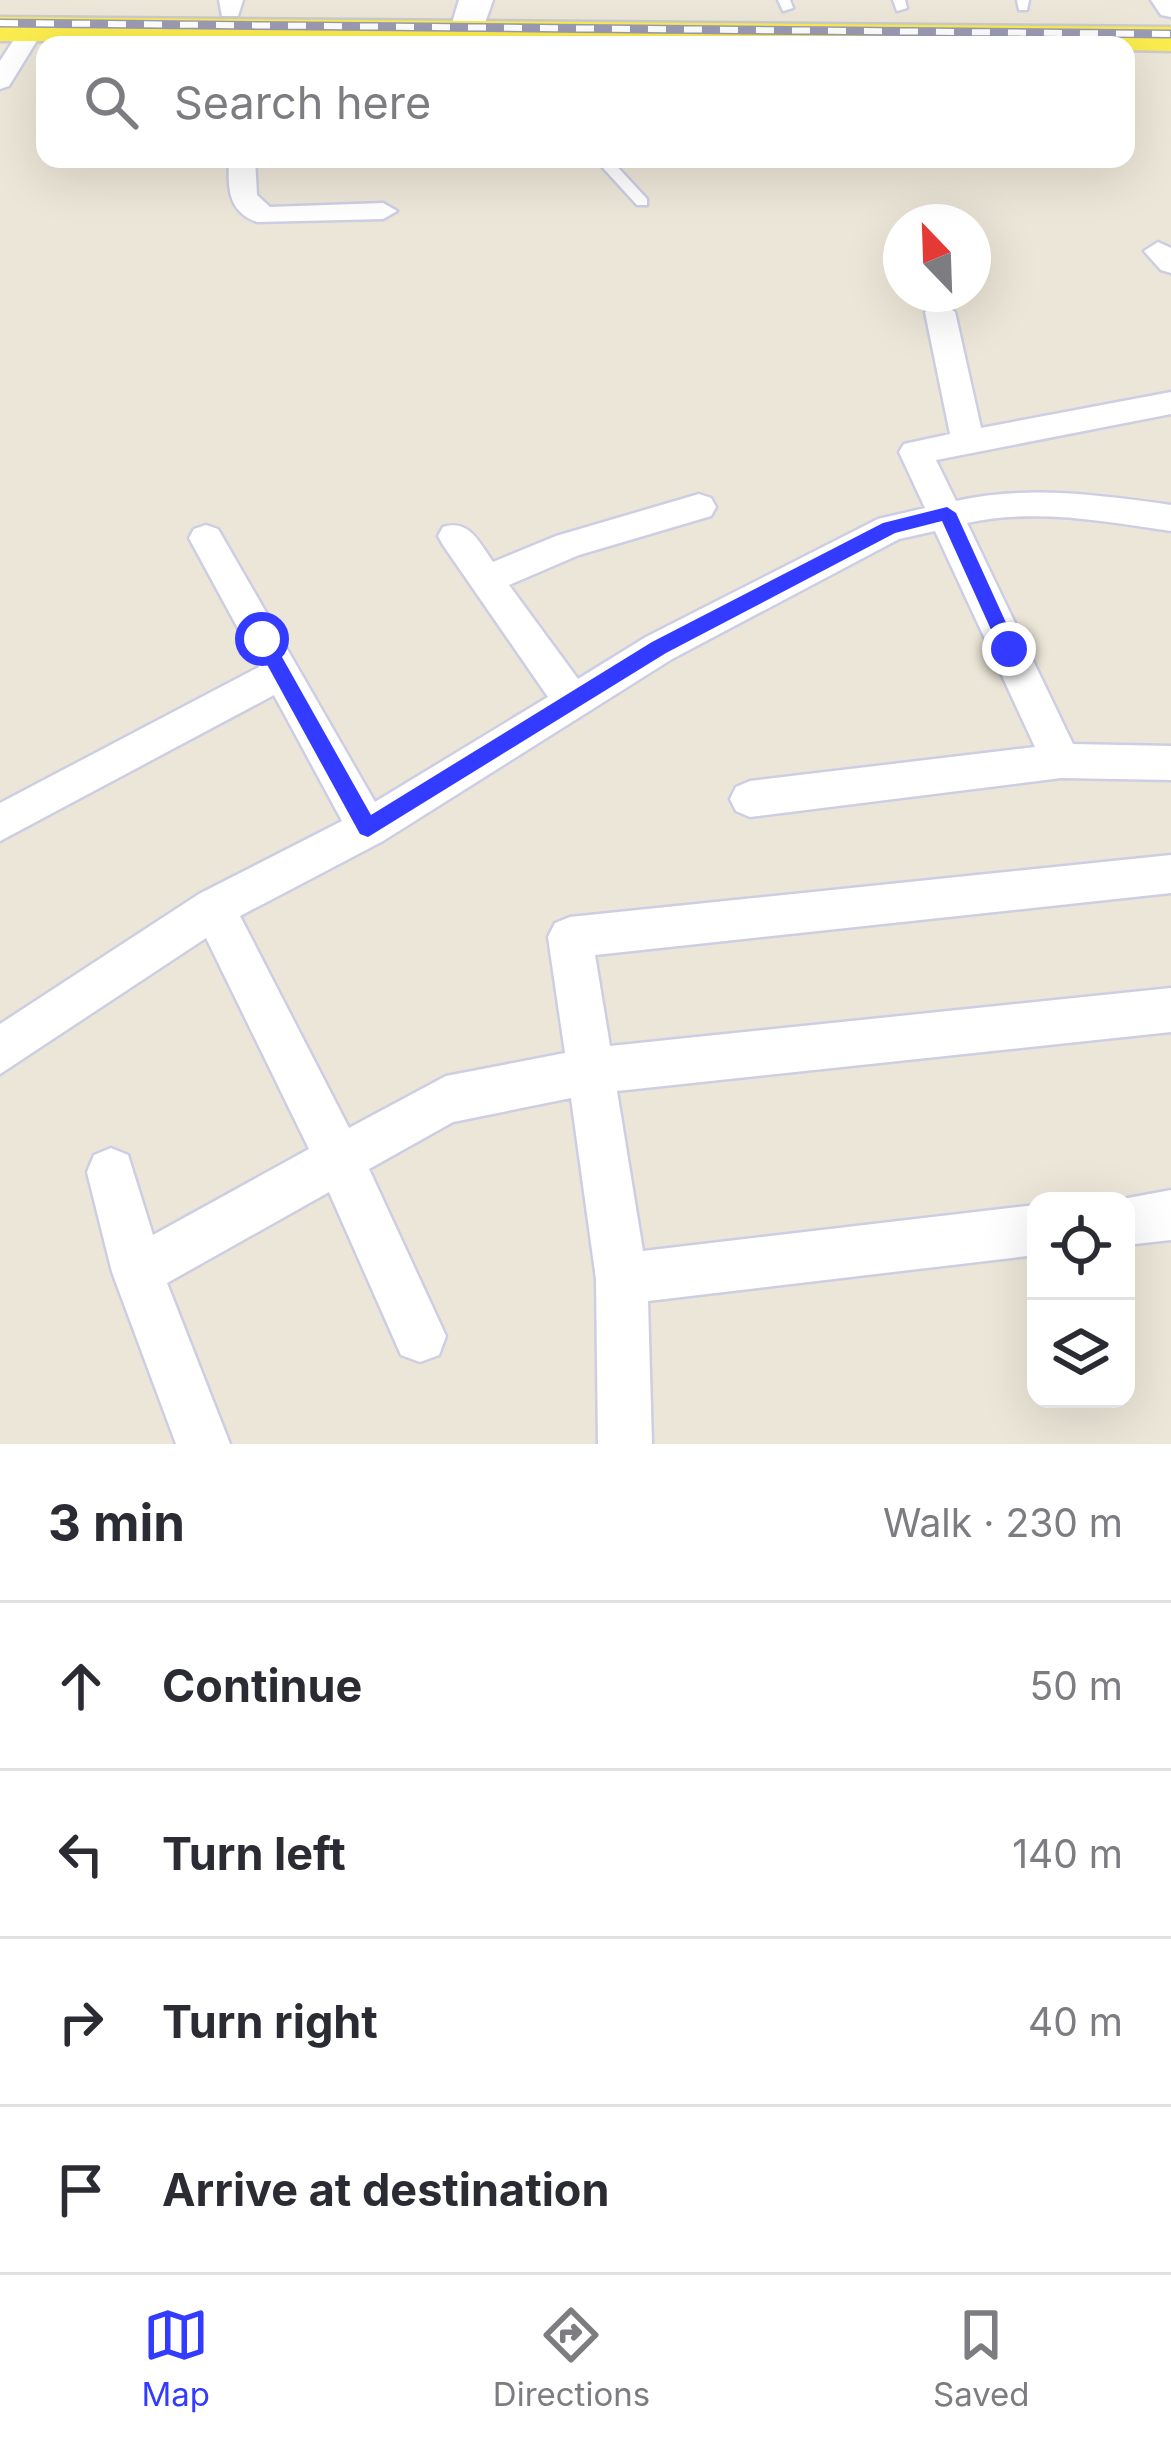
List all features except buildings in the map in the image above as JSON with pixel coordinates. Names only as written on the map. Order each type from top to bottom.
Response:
[{"type":"main road","points":[[11,24],[472,22],[786,4],[1023,4],[1168,15]]},
{"type":"main road","points":[[900,36],[1168,15]]},
{"type":"main road","points":[[472,22],[596,36]]},
{"type":"street","points":[[0,82],[11,24]]},
{"type":"street","points":[[242,168],[241,198],[252,212],[267,216],[383,211]]},
{"type":"street","points":[[940,312],[968,443]]},
{"type":"street","points":[[1061,761],[916,452],[1171,403]]},
{"type":"street","points":[[0,1052],[214,908],[368,828],[572,701],[787,578],[890,528],[989,506],[1078,505],[1171,518]]},
{"type":"street","points":[[485,580],[568,545],[699,507]]},
{"type":"street","points":[[455,536],[572,701]]},
{"type":"street","points":[[206,538],[368,828]]},
{"type":"street","points":[[0,824],[281,673]]},
{"type":"street","points":[[749,799],[1061,761],[1171,763]]},
{"type":"street","points":[[625,1444],[622,1279],[570,937],[1171,874]]},
{"type":"street","points":[[214,908],[339,1159],[420,1336]]},
{"type":"street","points":[[137,1272],[446,1100],[589,1071],[1171,1010]]},
{"type":"street","points":[[111,1172],[137,1272],[203,1444]]},
{"type":"street","points":[[1135,1219],[1171,1215]]},
{"type":"street","points":[[622,1279],[1027,1231]]},
{"type":"lane","points":[[610,168],[642,202]]},
{"type":"railway","points":[[0,23],[1171,34]]},
{"type":"route","points":[[262,639],[368,828],[659,648],[890,528],[947,513],[1009,649]]}]
